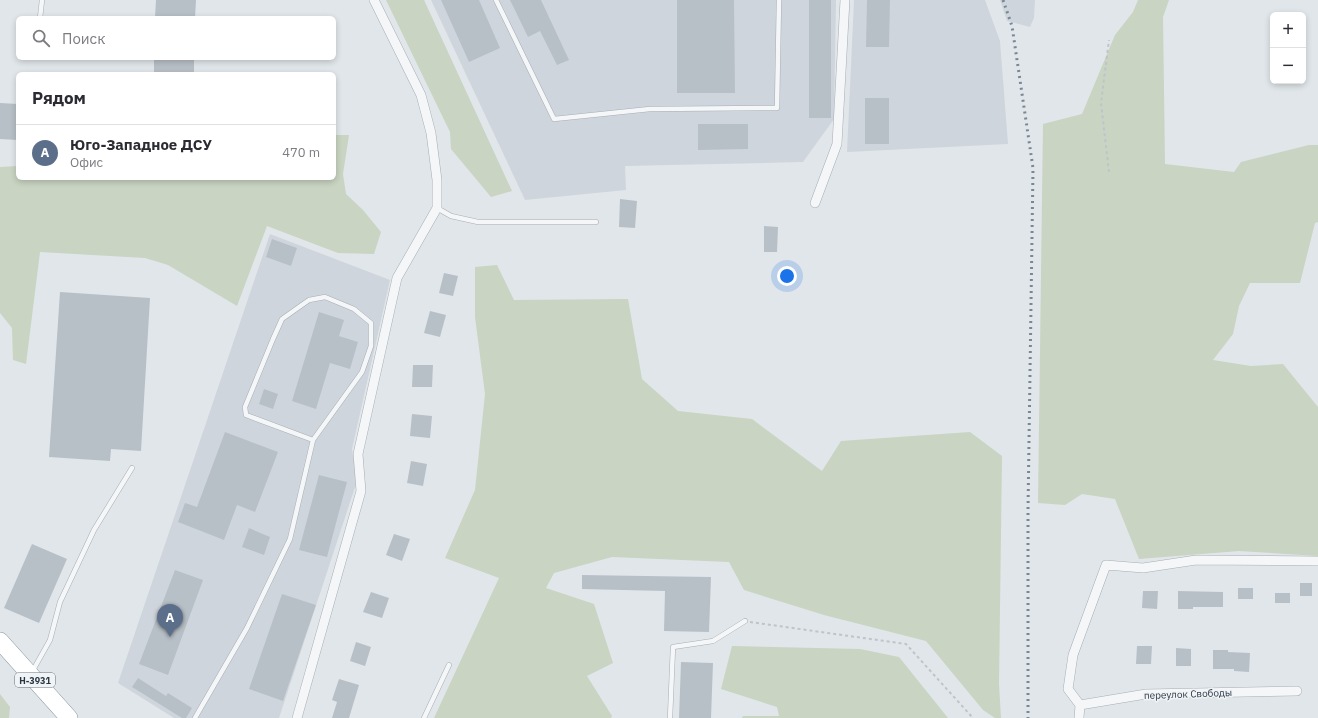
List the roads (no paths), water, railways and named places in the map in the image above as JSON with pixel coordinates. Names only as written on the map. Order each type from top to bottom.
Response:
[{"type":"highway","name":"Н-3931","points":[[0,641],[70,718]]},
{"type":"street","points":[[297,718],[361,491],[358,454],[398,278],[437,208],[437,180],[431,133],[421,95],[374,0]]},
{"type":"street","points":[[815,203],[837,144],[845,0]]},
{"type":"street","points":[[1079,718],[1080,705],[1068,689],[1073,655],[1106,565],[1143,568],[1196,560],[1318,561]]},
{"type":"street","name":"переулок Свободы","points":[[1080,705],[1146,694],[1297,691]]},
{"type":"lane","points":[[40,16],[42,0]]},
{"type":"lane","points":[[496,0],[554,119],[650,109],[777,108],[779,0]]},
{"type":"lane","points":[[437,208],[451,216],[478,222],[596,222]]},
{"type":"lane","points":[[195,718],[247,628],[290,539],[313,440],[362,372],[371,346],[371,323],[354,309],[325,297],[309,300],[282,319],[245,407],[246,415],[313,440]]},
{"type":"lane","points":[[30,675],[50,640],[60,602],[94,530],[132,468]]},
{"type":"lane","points":[[670,718],[673,647],[713,641],[745,621]]},
{"type":"lane","points":[[424,718],[449,665]]},
{"type":"railway","points":[[1003,0],[1012,26],[1033,168],[1028,510],[1028,718]]},
{"type":"place","name":"Юго-Западное ДСУ","points":[[170,637]]}]
